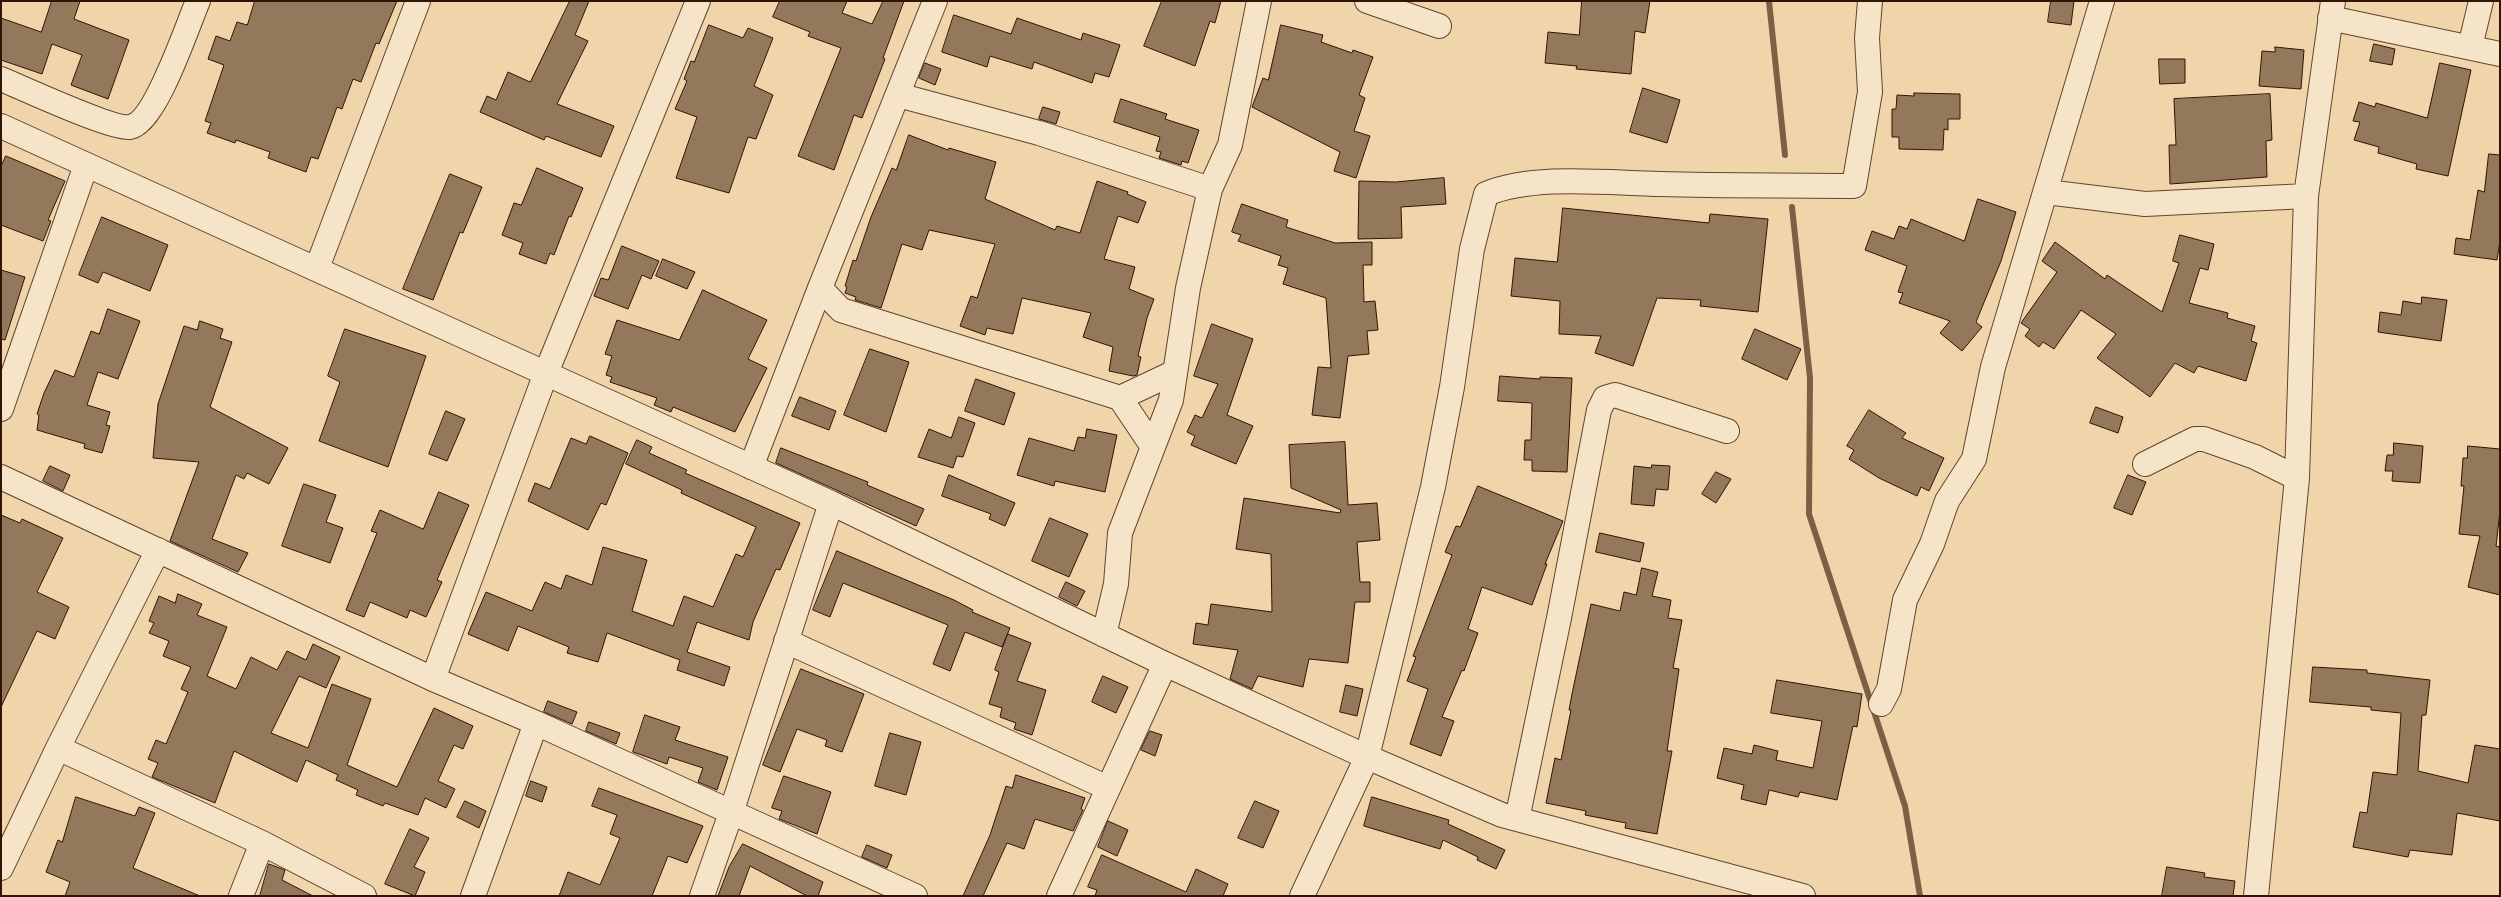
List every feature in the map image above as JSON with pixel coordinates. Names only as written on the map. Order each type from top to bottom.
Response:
[{"type":"street","points":[[1,79],[107,122],[130,127],[144,120],[156,101],[198,1]]},
{"type":"street","points":[[317,268],[418,1]]},
{"type":"street","points":[[433,679],[546,373],[698,1]]},
{"type":"street","points":[[751,466],[935,1]]},
{"type":"street","points":[[1104,634],[1116,584],[1120,533],[1171,400],[1188,288],[1210,189],[1230,145],[1259,1]]},
{"type":"street","points":[[1368,1],[1440,26]]},
{"type":"street","points":[[1302,896],[1367,757],[1433,487],[1452,387],[1472,249],[1486,194],[1503,187],[1519,184],[1854,186],[1870,92],[1867,38],[1870,1]]},
{"type":"street","points":[[1881,704],[1888,689],[1905,600],[1932,544],[1947,501],[1974,460],[1993,367],[2102,1]]},
{"type":"street","points":[[2470,48],[2480,1]]},
{"type":"street","points":[[2256,896],[2297,478],[2306,196],[2332,10],[2470,48],[2500,54]]},
{"type":"street","points":[[898,95],[1039,133],[1210,189]]},
{"type":"street","points":[[1,126],[751,466],[1165,664],[1367,757],[1502,815],[1803,896]]},
{"type":"street","points":[[1,409],[86,164]]},
{"type":"street","points":[[2046,192],[2145,204],[2306,196]]},
{"type":"street","points":[[820,288],[841,310],[1120,398],[1153,447]]},
{"type":"street","points":[[807,323],[841,310]]},
{"type":"street","points":[[1120,398],[1175,372]]},
{"type":"street","points":[[1517,819],[1567,580],[1598,410],[1605,398],[1615,395],[1727,431]]},
{"type":"street","points":[[2145,464],[2195,439],[2204,439],[2263,460],[2297,478]]},
{"type":"street","points":[[1,477],[433,679],[536,723],[915,896]]},
{"type":"street","points":[[702,896],[731,813],[831,503]]},
{"type":"street","points":[[1,868],[58,748],[158,550]]},
{"type":"street","points":[[786,641],[1108,788]]},
{"type":"street","points":[[1058,896],[1165,664]]},
{"type":"street","points":[[473,896],[536,723]]},
{"type":"street","points":[[58,748],[262,843],[364,896]]},
{"type":"street","points":[[241,896],[262,843]]},
{"type":"building","points":[[52,1],[80,1],[74,19],[129,40],[108,99],[71,85],[82,55],[52,44],[42,74],[1,60],[1,18],[41,32]]},
{"type":"building","points":[[255,1],[397,1],[379,44],[376,43],[361,82],[353,79],[342,109],[337,107],[318,159],[311,157],[306,172],[268,158],[270,152],[236,140],[235,143],[207,133],[211,123],[205,121],[224,65],[208,59],[216,36],[230,41],[237,22],[247,25]]},
{"type":"building","points":[[570,1],[589,1],[575,35],[588,41],[557,104],[614,126],[601,157],[546,136],[544,140],[480,112],[487,96],[496,100],[508,72],[530,82]]},
{"type":"building","points":[[780,1],[847,1],[842,13],[872,24],[883,1],[904,1],[883,58],[885,59],[862,118],[854,115],[834,170],[798,156],[841,48],[808,36],[810,32],[773,17]]},
{"type":"building","points":[[1162,1],[1221,1],[1215,23],[1210,21],[1195,66],[1144,46]]},
{"type":"building","points":[[1582,1],[1650,1],[1645,33],[1635,31],[1631,74],[1576,69],[1577,66],[1545,63],[1548,32],[1579,35]]},
{"type":"building","points":[[2051,1],[2074,1],[2071,25],[2048,22]]},
{"type":"building","points":[[954,15],[1011,34],[1017,18],[1081,40],[1083,33],[1120,45],[1109,77],[1095,73],[1092,83],[1034,62],[1032,69],[990,56],[987,67],[942,52]]},
{"type":"building","points":[[709,25],[743,38],[748,28],[773,38],[754,86],[773,95],[756,139],[748,137],[729,193],[676,178],[697,117],[675,109],[687,81],[684,79],[691,61],[694,62]]},
{"type":"building","points":[[1281,25],[1323,35],[1321,42],[1352,53],[1353,50],[1373,57],[1359,95],[1365,98],[1354,131],[1370,136],[1356,178],[1334,171],[1340,152],[1252,107],[1263,78],[1268,80]]},
{"type":"building","points":[[2374,44],[2395,49],[2392,65],[2370,61]]},
{"type":"building","points":[[2275,47],[2304,50],[2301,89],[2259,86],[2262,51],[2275,52]]},
{"type":"building","points":[[2159,59],[2185,59],[2185,83],[2160,84]]},
{"type":"building","points":[[925,63],[941,69],[935,85],[919,78]]},
{"type":"building","points":[[2440,63],[2471,70],[2448,176],[2416,169],[2417,164],[2378,153],[2379,147],[2354,140],[2360,122],[2353,121],[2359,102],[2375,107],[2376,103],[2427,118]]},
{"type":"building","points":[[1643,88],[1680,100],[1667,143],[1630,132]]},
{"type":"building","points":[[1914,93],[1960,94],[1960,119],[1948,119],[1948,130],[1944,129],[1943,150],[1899,149],[1899,137],[1892,137],[1892,109],[1896,109],[1897,95],[1914,96]]},
{"type":"building","points":[[2270,94],[2272,140],[2266,141],[2267,177],[2170,184],[2169,145],[2176,145],[2174,99]]},
{"type":"building","points":[[1121,99],[1167,114],[1165,119],[1199,130],[1188,163],[1182,161],[1181,165],[1159,158],[1161,152],[1156,151],[1160,137],[1114,122]]},
{"type":"building","points":[[1043,107],[1060,112],[1056,124],[1039,119]]},
{"type":"building","points":[[909,135],[948,150],[949,148],[996,162],[985,199],[1055,230],[1057,226],[1080,233],[1097,181],[1128,192],[1127,194],[1146,202],[1138,223],[1118,216],[1104,259],[1135,267],[1129,289],[1154,299],[1147,318],[1138,356],[1141,357],[1137,375],[1133,376],[1109,371],[1113,347],[1083,337],[1091,313],[1022,298],[1013,334],[987,328],[985,335],[960,326],[971,296],[977,298],[995,244],[929,230],[922,250],[902,244],[881,308],[855,300],[856,297],[845,293],[847,287],[845,286],[853,260],[856,261],[871,217],[892,168],[896,170]]},
{"type":"building","points":[[2489,154],[2500,155],[2500,241],[2497,260],[2454,254],[2456,238],[2470,240],[2478,190],[2484,192]]},
{"type":"building","points":[[6,156],[65,181],[48,220],[51,221],[43,241],[1,225],[1,167]]},
{"type":"building","points":[[537,168],[583,188],[571,217],[569,216],[554,255],[550,253],[546,264],[519,254],[523,243],[502,235],[514,203],[521,205]]},
{"type":"building","points":[[450,174],[482,187],[463,233],[460,232],[433,300],[403,289]]},
{"type":"building","points":[[1444,178],[1446,204],[1401,207],[1402,238],[1358,239],[1359,181],[1395,182]]},
{"type":"building","points":[[1978,199],[2016,212],[2001,261],[1976,322],[1982,327],[1962,351],[1940,333],[1950,321],[1899,303],[1903,293],[1898,292],[1907,266],[1865,250],[1872,231],[1894,239],[1899,226],[1907,229],[1911,219],[1964,241]]},
{"type":"building","points":[[1242,204],[1288,220],[1286,227],[1335,243],[1372,242],[1372,265],[1363,265],[1364,302],[1375,301],[1378,330],[1367,331],[1369,354],[1348,356],[1340,418],[1312,415],[1318,367],[1331,368],[1326,298],[1283,284],[1288,268],[1278,265],[1281,256],[1238,241],[1241,235],[1232,232]]},
{"type":"building","points":[[1563,208],[1709,223],[1710,214],[1768,219],[1758,312],[1700,306],[1701,300],[1657,298],[1633,366],[1595,353],[1601,336],[1559,334],[1560,301],[1511,296],[1515,258],[1557,262]]},
{"type":"building","points":[[102,217],[168,245],[150,291],[103,272],[98,283],[79,275]]},
{"type":"building","points":[[2180,235],[2214,244],[2208,270],[2200,268],[2189,303],[2228,313],[2227,318],[2255,326],[2251,341],[2257,343],[2246,381],[2198,366],[2194,373],[2175,363],[2150,397],[2097,358],[2116,334],[2081,310],[2054,349],[2043,342],[2039,347],[2025,336],[2030,329],[2021,323],[2057,272],[2042,261],[2055,242],[2105,279],[2107,275],[2162,312],[2179,263],[2173,261]]},
{"type":"building","points":[[622,246],[659,261],[651,279],[642,275],[628,309],[594,296],[601,278],[608,280]]},
{"type":"building","points":[[663,259],[695,272],[687,289],[656,276]]},
{"type":"building","points":[[1,270],[25,277],[5,340],[1,339]]},
{"type":"building","points":[[703,290],[767,320],[748,359],[767,368],[735,432],[673,407],[671,412],[654,405],[657,398],[610,382],[612,377],[606,375],[612,356],[605,354],[617,320],[679,340]]},
{"type":"building","points":[[2422,297],[2447,300],[2441,341],[2378,332],[2380,312],[2401,315],[2403,301],[2421,304]]},
{"type":"building","points":[[108,309],[140,321],[118,379],[98,372],[87,405],[110,412],[106,425],[110,426],[102,453],[84,448],[85,444],[37,430],[39,415],[37,414],[55,370],[74,377],[91,331],[99,334]]},
{"type":"building","points":[[200,321],[223,329],[220,338],[232,342],[210,407],[288,448],[269,484],[247,473],[244,479],[236,475],[212,539],[248,553],[238,572],[170,541],[199,462],[153,458],[158,404],[184,326],[197,330]]},
{"type":"building","points":[[1212,324],[1253,339],[1227,415],[1253,426],[1236,464],[1191,445],[1195,436],[1187,432],[1195,415],[1202,418],[1218,384],[1194,376]]},
{"type":"building","points":[[345,329],[426,356],[388,467],[319,441],[340,382],[328,376]]},
{"type":"building","points":[[1755,329],[1801,349],[1787,380],[1742,359]]},
{"type":"building","points":[[870,349],[909,362],[886,432],[844,415]]},
{"type":"building","points":[[1500,376],[1540,379],[1540,377],[1572,378],[1567,472],[1532,471],[1532,460],[1524,460],[1525,440],[1531,440],[1532,403],[1498,401]]},
{"type":"building","points":[[976,379],[1015,393],[1004,425],[965,411]]},
{"type":"building","points":[[800,397],[836,411],[829,430],[792,416]]},
{"type":"building","points":[[2096,407],[2123,417],[2118,433],[2090,423]]},
{"type":"building","points":[[1869,410],[1906,433],[1902,438],[1944,458],[1929,491],[1921,487],[1917,496],[1879,478],[1849,459],[1854,450],[1847,446]]},
{"type":"building","points":[[446,411],[465,419],[447,461],[429,454]]},
{"type":"building","points":[[959,417],[975,423],[963,457],[957,456],[953,468],[918,457],[929,429],[951,438]]},
{"type":"building","points":[[1087,429],[1117,435],[1105,492],[1055,481],[1054,486],[1017,475],[1029,438],[1074,451],[1078,437],[1085,438]]},
{"type":"building","points":[[590,436],[628,453],[606,505],[601,503],[588,530],[528,501],[535,483],[550,489],[571,438],[586,444]]},
{"type":"building","points":[[637,440],[652,447],[649,453],[687,470],[685,473],[800,523],[780,570],[776,569],[753,622],[749,640],[697,622],[687,652],[730,667],[724,686],[677,670],[680,660],[607,633],[598,662],[567,653],[569,647],[518,626],[508,651],[468,634],[486,592],[532,611],[545,582],[561,589],[566,575],[592,585],[603,547],[647,560],[632,611],[673,626],[684,596],[713,607],[736,554],[743,557],[756,527],[681,493],[682,490],[626,464]]},
{"type":"building","points":[[1345,442],[1348,505],[1377,503],[1380,540],[1357,542],[1360,582],[1370,582],[1370,602],[1355,602],[1348,663],[1309,659],[1303,687],[1258,676],[1252,689],[1230,679],[1238,650],[1193,644],[1196,623],[1208,625],[1211,604],[1272,612],[1271,554],[1236,549],[1244,498],[1340,513],[1341,510],[1291,488],[1289,445]]},
{"type":"building","points":[[2394,443],[2423,446],[2420,483],[2392,481],[2393,471],[2385,471],[2387,455],[2393,455]]},
{"type":"building","points":[[2468,446],[2500,449],[2500,511],[2496,546],[2500,547],[2500,595],[2468,587],[2480,536],[2459,534],[2464,486],[2461,486],[2463,458],[2467,458]]},
{"type":"building","points":[[781,448],[868,482],[867,485],[924,509],[916,526],[776,463]]},
{"type":"building","points":[[1652,465],[1670,466],[1668,490],[1656,489],[1654,506],[1631,504],[1634,466],[1651,468]]},
{"type":"building","points":[[50,466],[70,475],[63,491],[43,481]]},
{"type":"building","points":[[1716,472],[1731,479],[1716,503],[1702,494]]},
{"type":"building","points":[[949,475],[1015,503],[1005,526],[989,519],[991,514],[942,496]]},
{"type":"building","points":[[2128,475],[2146,482],[2132,515],[2114,508]]},
{"type":"building","points":[[304,484],[336,495],[326,522],[343,528],[330,563],[282,546]]},
{"type":"building","points":[[1478,486],[1563,521],[1545,564],[1547,564],[1532,605],[1482,587],[1468,629],[1478,633],[1464,671],[1462,670],[1442,717],[1454,721],[1441,756],[1410,744],[1428,689],[1407,681],[1416,657],[1413,656],[1452,555],[1445,552],[1456,526],[1460,527]]},
{"type":"building","points":[[439,492],[469,505],[437,580],[442,582],[426,617],[410,610],[407,618],[370,602],[364,617],[346,610],[377,533],[371,531],[380,510],[423,529]]},
{"type":"building","points":[[1,515],[20,523],[22,519],[63,538],[37,592],[69,607],[55,639],[37,631],[1,707]]},
{"type":"building","points":[[1050,518],[1088,534],[1069,577],[1032,561]]},
{"type":"building","points":[[1600,533],[1644,543],[1640,562],[1596,552]]},
{"type":"building","points":[[837,551],[954,600],[973,610],[972,612],[1010,628],[1002,647],[965,632],[950,671],[933,664],[948,625],[843,583],[830,617],[813,610]]},
{"type":"building","points":[[1642,568],[1658,572],[1652,596],[1671,600],[1668,618],[1682,620],[1673,668],[1679,669],[1667,751],[1672,751],[1657,834],[1625,828],[1626,823],[1585,815],[1586,811],[1546,803],[1555,758],[1561,760],[1571,710],[1569,710],[1572,694],[1591,604],[1620,611],[1624,592],[1636,595]]},
{"type":"building","points":[[1066,582],[1085,591],[1077,606],[1059,597]]},
{"type":"building","points":[[178,594],[202,604],[197,615],[227,627],[207,676],[236,689],[251,657],[277,670],[287,651],[306,660],[313,644],[340,657],[326,688],[299,676],[271,733],[308,748],[332,684],[371,699],[347,765],[397,787],[434,708],[473,726],[463,749],[454,745],[438,781],[455,789],[446,808],[425,798],[418,815],[385,803],[383,806],[356,795],[358,790],[336,780],[338,775],[306,760],[297,782],[234,751],[215,803],[152,777],[158,763],[148,759],[156,740],[166,744],[188,692],[181,689],[191,667],[163,656],[169,641],[149,633],[154,623],[149,621],[159,596],[175,603]]},
{"type":"building","points":[[1008,634],[1031,643],[1017,681],[1046,690],[1032,735],[1014,729],[1016,723],[1000,717],[1002,708],[989,704],[999,672],[995,670]]},
{"type":"building","points":[[2313,667],[2367,670],[2367,673],[2430,680],[2426,715],[2422,715],[2418,771],[2468,783],[2475,745],[2500,749],[2500,821],[2457,813],[2452,855],[2410,850],[2408,857],[2353,847],[2360,812],[2367,813],[2373,772],[2397,775],[2401,713],[2371,710],[2371,707],[2310,702]]},
{"type":"building","points":[[801,669],[864,694],[842,752],[825,746],[827,740],[797,729],[780,772],[763,765]]},
{"type":"building","points":[[1103,676],[1128,687],[1116,713],[1092,702]]},
{"type":"building","points":[[1777,680],[1862,694],[1857,727],[1853,726],[1837,800],[1800,792],[1798,797],[1769,790],[1766,805],[1741,799],[1744,785],[1717,778],[1724,748],[1752,754],[1754,745],[1778,751],[1776,760],[1813,768],[1822,721],[1771,713]]},
{"type":"building","points":[[1346,685],[1363,689],[1357,716],[1340,712]]},
{"type":"building","points":[[548,701],[577,712],[572,724],[544,712]]},
{"type":"building","points":[[645,715],[680,727],[675,740],[728,757],[717,790],[698,782],[703,768],[669,757],[667,764],[633,752]]},
{"type":"building","points":[[589,722],[620,733],[616,744],[586,731]]},
{"type":"building","points":[[1150,731],[1162,735],[1155,756],[1141,750]]},
{"type":"building","points":[[890,733],[921,742],[906,795],[875,786]]},
{"type":"building","points":[[1016,775],[1085,798],[1081,809],[1083,810],[1073,831],[1035,819],[1024,849],[1007,843],[983,896],[963,896],[990,835],[1006,786],[1012,788]]},
{"type":"building","points":[[784,776],[831,792],[817,834],[779,819],[782,811],[772,808]]},
{"type":"building","points":[[531,781],[547,787],[542,802],[526,796]]},
{"type":"building","points":[[599,788],[703,826],[687,863],[668,856],[652,896],[559,896],[568,872],[600,885],[620,838],[610,834],[617,815],[592,806]]},
{"type":"building","points":[[76,797],[135,816],[139,807],[155,813],[133,868],[200,896],[65,896],[70,882],[46,872],[58,840],[62,842]]},
{"type":"building","points":[[1372,797],[1449,820],[1448,824],[1505,850],[1496,869],[1477,860],[1478,857],[1443,840],[1440,849],[1364,826]]},
{"type":"building","points":[[465,801],[486,811],[479,828],[457,817]]},
{"type":"building","points":[[1255,801],[1279,811],[1263,848],[1238,838]]},
{"type":"building","points":[[1108,821],[1128,830],[1117,856],[1098,847]]},
{"type":"building","points":[[410,829],[429,838],[414,867],[425,872],[415,896],[385,884]]},
{"type":"building","points":[[743,844],[823,882],[818,896],[807,896],[750,866],[739,896],[718,896],[729,867]]},
{"type":"building","points":[[867,845],[892,855],[887,868],[862,857]]},
{"type":"building","points":[[1102,855],[1186,892],[1196,869],[1228,884],[1223,896],[1095,896],[1097,890],[1088,887]]},
{"type":"building","points":[[269,864],[285,870],[282,880],[313,896],[260,896]]},
{"type":"building","points":[[2167,867],[2205,873],[2204,877],[2235,881],[2233,896],[2162,896]]},
{"type":"waterway","points":[[1769,1],[1785,155]]},
{"type":"waterway","points":[[1792,207],[1810,378],[1809,514],[1905,806],[1920,896]]}]
